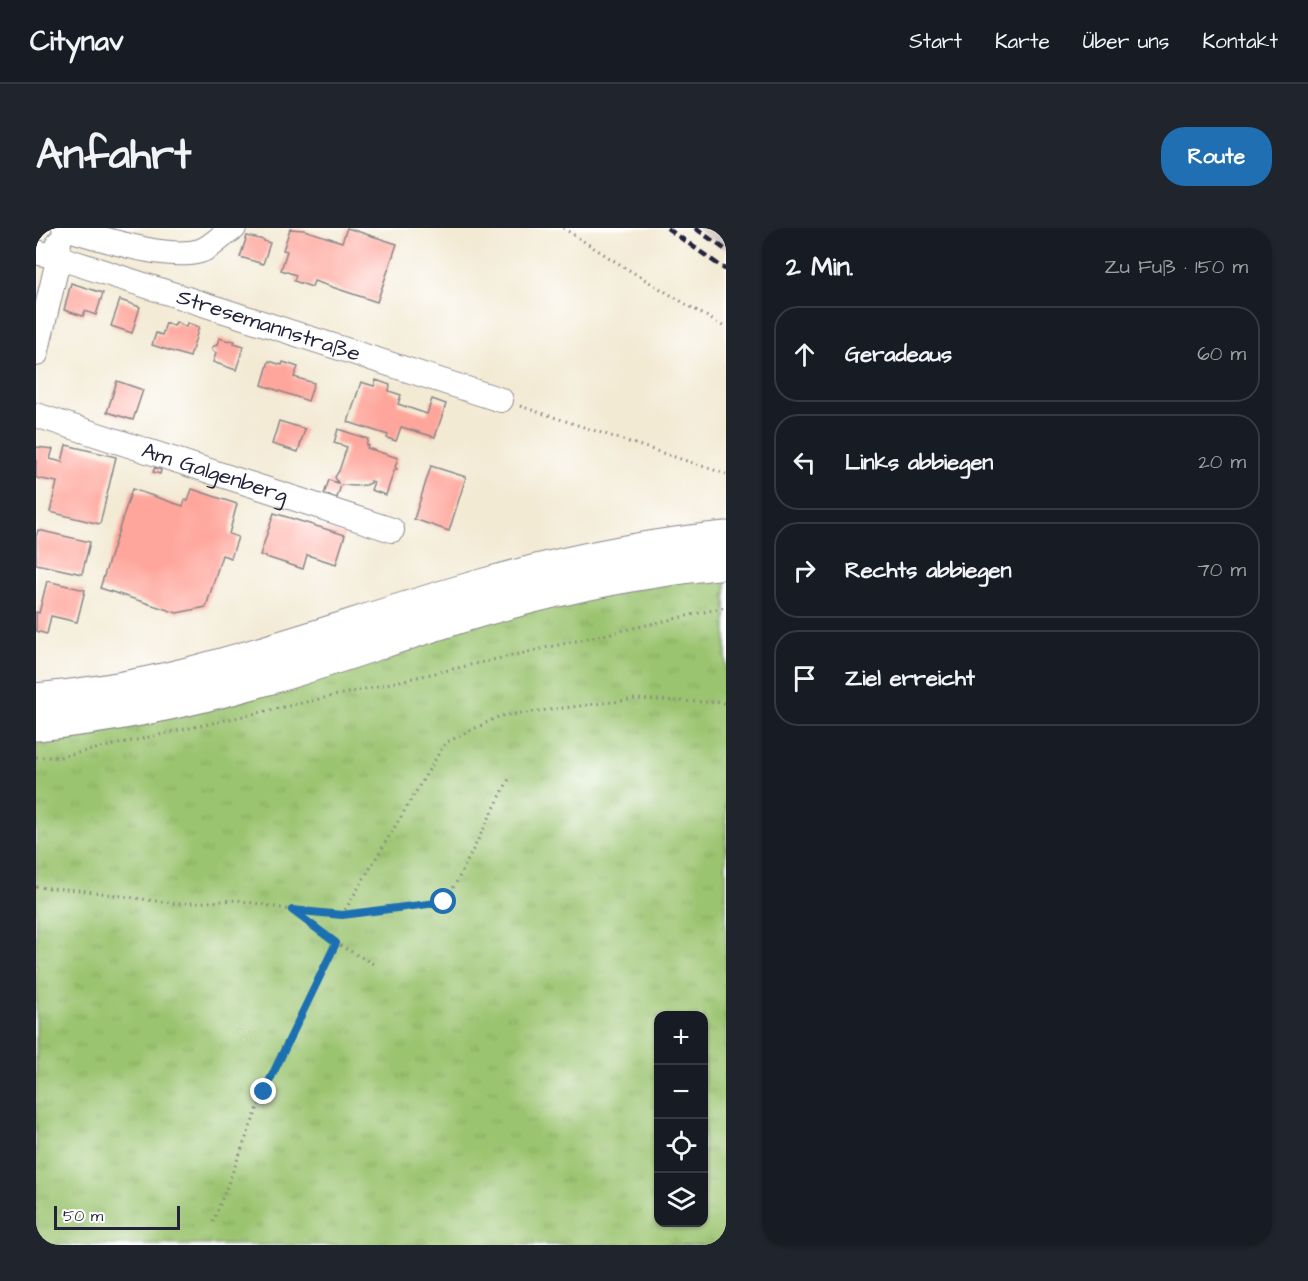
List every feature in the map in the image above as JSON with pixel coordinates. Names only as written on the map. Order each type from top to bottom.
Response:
[{"type":"highway","points":[[36,700],[94,693],[181,676],[265,653],[469,589],[568,563],[648,547],[726,538]]},
{"type":"highway","points":[[36,724],[139,710],[226,689],[281,674],[485,609],[572,587],[632,574],[726,562]]},
{"type":"street","points":[[36,354],[56,268],[47,254],[62,228],[165,253],[186,254],[202,251],[234,228]]},
{"type":"street","name":"Stresemannstraße","points":[[47,254],[501,400]]},
{"type":"street","name":"Am Galgenberg","points":[[36,414],[392,530]]},
{"type":"path","points":[[563,228],[726,328]]},
{"type":"path","points":[[501,400],[726,474]]},
{"type":"path","points":[[36,757],[60,757],[726,607]]},
{"type":"path","points":[[342,915],[445,743],[500,716],[636,699],[726,704]]},
{"type":"path","points":[[36,887],[80,890],[177,904],[237,900],[292,910],[342,915],[444,902],[510,777]]},
{"type":"path","points":[[292,910],[336,943],[375,965]]},
{"type":"path","points":[[213,1222],[264,1092],[336,943]]},
{"type":"shaded area","points":[[695,228],[726,228],[726,250],[716,243]]},
{"type":"green space","points":[[726,572],[726,1245],[36,1245],[36,737],[531,607]]},
{"type":"building","points":[[347,228],[397,244],[377,302],[314,281],[312,287],[294,281],[296,275],[281,270],[287,251],[283,250],[290,229],[304,230],[342,242]]},
{"type":"building","points":[[247,236],[270,243],[263,264],[240,257]]},
{"type":"building","points":[[71,283],[103,293],[96,315],[85,311],[83,316],[64,310]]},
{"type":"building","points":[[120,300],[140,307],[132,333],[111,326]]},
{"type":"building","points":[[176,322],[186,327],[187,323],[199,327],[190,357],[152,345],[156,333],[162,335],[166,323],[174,326]]},
{"type":"building","points":[[219,338],[235,341],[234,343],[244,346],[236,370],[213,362],[216,353],[212,347],[217,345]]},
{"type":"building","points":[[269,361],[282,365],[283,362],[298,367],[294,377],[314,383],[308,401],[262,385]]},
{"type":"building","points":[[376,380],[390,385],[389,391],[401,395],[398,404],[427,414],[432,399],[446,404],[435,437],[401,427],[396,441],[387,438],[388,435],[348,422],[361,382],[374,386]]},
{"type":"building","points":[[117,381],[143,390],[133,420],[107,412]]},
{"type":"building","points":[[279,421],[305,429],[298,452],[272,444]]},
{"type":"building","points":[[338,429],[368,439],[367,448],[398,458],[395,467],[397,469],[394,471],[386,495],[371,490],[374,482],[371,481],[366,485],[341,485],[337,498],[324,494],[329,480],[338,483],[335,477],[347,447],[334,443]]},
{"type":"building","points":[[66,445],[116,457],[100,524],[50,512],[57,482],[36,478],[36,447],[53,449],[50,459],[62,462]]},
{"type":"building","points":[[431,466],[466,477],[449,531],[414,519]]},
{"type":"building","points":[[155,467],[161,470],[160,474],[153,472]]},
{"type":"building","points":[[132,489],[183,506],[185,500],[188,501],[192,489],[237,504],[229,534],[238,537],[231,558],[222,555],[206,607],[177,613],[100,588]]},
{"type":"building","points":[[274,513],[345,535],[336,564],[307,555],[303,569],[260,555]]},
{"type":"building","points":[[38,530],[90,542],[82,574],[36,564]]},
{"type":"building","points":[[47,581],[85,590],[77,622],[51,616],[47,634],[36,631],[36,612],[39,613]]},
{"type":"railway","points":[[667,228],[726,270]]},
{"type":"railway","points":[[695,228],[726,250]]},
{"type":"railway","points":[[721,228],[726,232]]},
{"type":"route","points":[[264,1092],[336,943],[292,910],[342,915],[444,902]]}]
